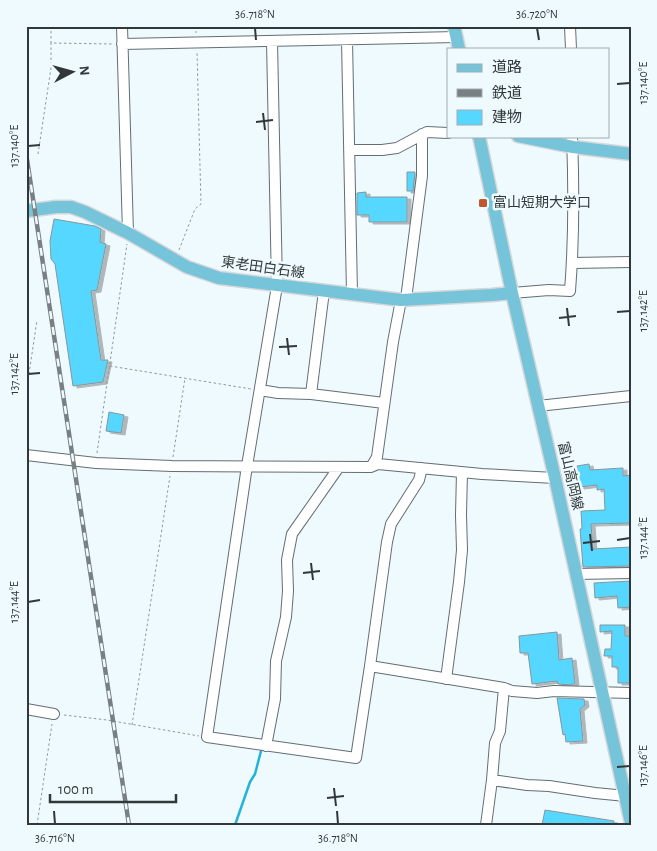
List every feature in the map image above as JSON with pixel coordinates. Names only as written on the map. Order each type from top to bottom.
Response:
[{"type":"main road","name":"富山高岡線","points":[[478,138],[631,823]]},
{"type":"main road","points":[[536,138],[573,142],[631,154]]},
{"type":"main road","name":"東老田白石線","points":[[26,211],[71,207],[128,234],[188,267],[219,278],[404,299],[512,293]]},
{"type":"street","points":[[122,26],[128,234]]},
{"type":"street","points":[[570,26],[570,48]]},
{"type":"street","points":[[122,44],[457,37]]},
{"type":"street","points":[[347,40],[352,294]]},
{"type":"street","points":[[272,41],[277,286],[247,466],[207,737],[356,758],[391,524],[419,480],[422,468]]},
{"type":"street","points":[[349,150],[397,148],[427,132],[447,133]]},
{"type":"street","points":[[371,467],[377,457],[393,342],[404,299],[422,176],[422,134]]},
{"type":"street","points":[[512,293],[548,290],[570,291],[573,142]]},
{"type":"street","points":[[572,263],[631,262]]},
{"type":"street","points":[[311,394],[324,291]]},
{"type":"street","points":[[260,390],[384,403]]},
{"type":"street","points":[[538,406],[631,396]]},
{"type":"street","points":[[26,455],[96,463],[172,466],[371,467],[378,464],[555,478]]},
{"type":"street","points":[[266,746],[275,699],[276,661],[286,617],[288,591],[287,560],[292,534],[339,467]]},
{"type":"street","points":[[446,679],[460,582],[462,472]]},
{"type":"street","points":[[576,574],[631,573]]},
{"type":"street","points":[[370,666],[504,688],[512,691],[631,694]]},
{"type":"street","points":[[486,825],[495,743],[500,731],[504,688]]},
{"type":"street","points":[[26,709],[54,714]]},
{"type":"street","points":[[492,780],[626,796]]},
{"type":"path","points":[[38,154],[50,68],[51,26]]},
{"type":"path","points":[[175,260],[195,209],[201,204],[196,43]]},
{"type":"path","points":[[51,44],[122,44]]},
{"type":"path","points":[[96,463],[127,252],[128,234]]},
{"type":"path","points":[[26,394],[37,320]]},
{"type":"path","points":[[110,366],[260,390]]},
{"type":"path","points":[[132,725],[185,378]]},
{"type":"path","points":[[37,825],[54,714],[107,720],[207,737]]},
{"type":"building","points":[[407,172],[415,172],[413,191],[407,191]]},
{"type":"building","points":[[366,192],[366,197],[407,197],[407,222],[369,222],[369,215],[357,215],[357,193]]},
{"type":"building","points":[[54,219],[95,226],[101,229],[100,242],[106,244],[97,290],[91,291],[101,360],[108,360],[103,382],[73,386],[55,264],[51,259],[50,241]]},
{"type":"building","points":[[109,412],[124,415],[121,433],[106,431]]},
{"type":"building","points":[[589,464],[590,470],[623,468],[623,476],[631,475],[631,523],[591,524],[593,549],[631,547],[631,566],[583,567],[580,529],[582,529],[581,511],[605,510],[604,489],[597,490],[597,485],[580,487],[577,466]]},
{"type":"building","points":[[631,581],[631,607],[618,608],[617,596],[595,598],[594,583]]},
{"type":"building","points":[[600,625],[625,625],[625,636],[631,636],[631,683],[618,683],[618,667],[612,667],[612,656],[604,656],[605,649],[611,649],[612,631],[600,632]]},
{"type":"building","points":[[557,632],[559,660],[572,658],[575,683],[571,685],[558,684],[557,681],[532,684],[528,653],[520,653],[519,636]]},
{"type":"building","points":[[557,698],[584,699],[585,705],[580,709],[583,741],[566,742],[565,734],[563,735]]},
{"type":"building","points":[[545,810],[614,821],[613,825],[542,825]]},
{"type":"waterway","points":[[235,825],[250,782],[255,774],[261,751]]},
{"type":"railway","points":[[26,153],[129,825]]},
{"type":"place","name":"富山短期大学口","points":[[483,203]]}]
